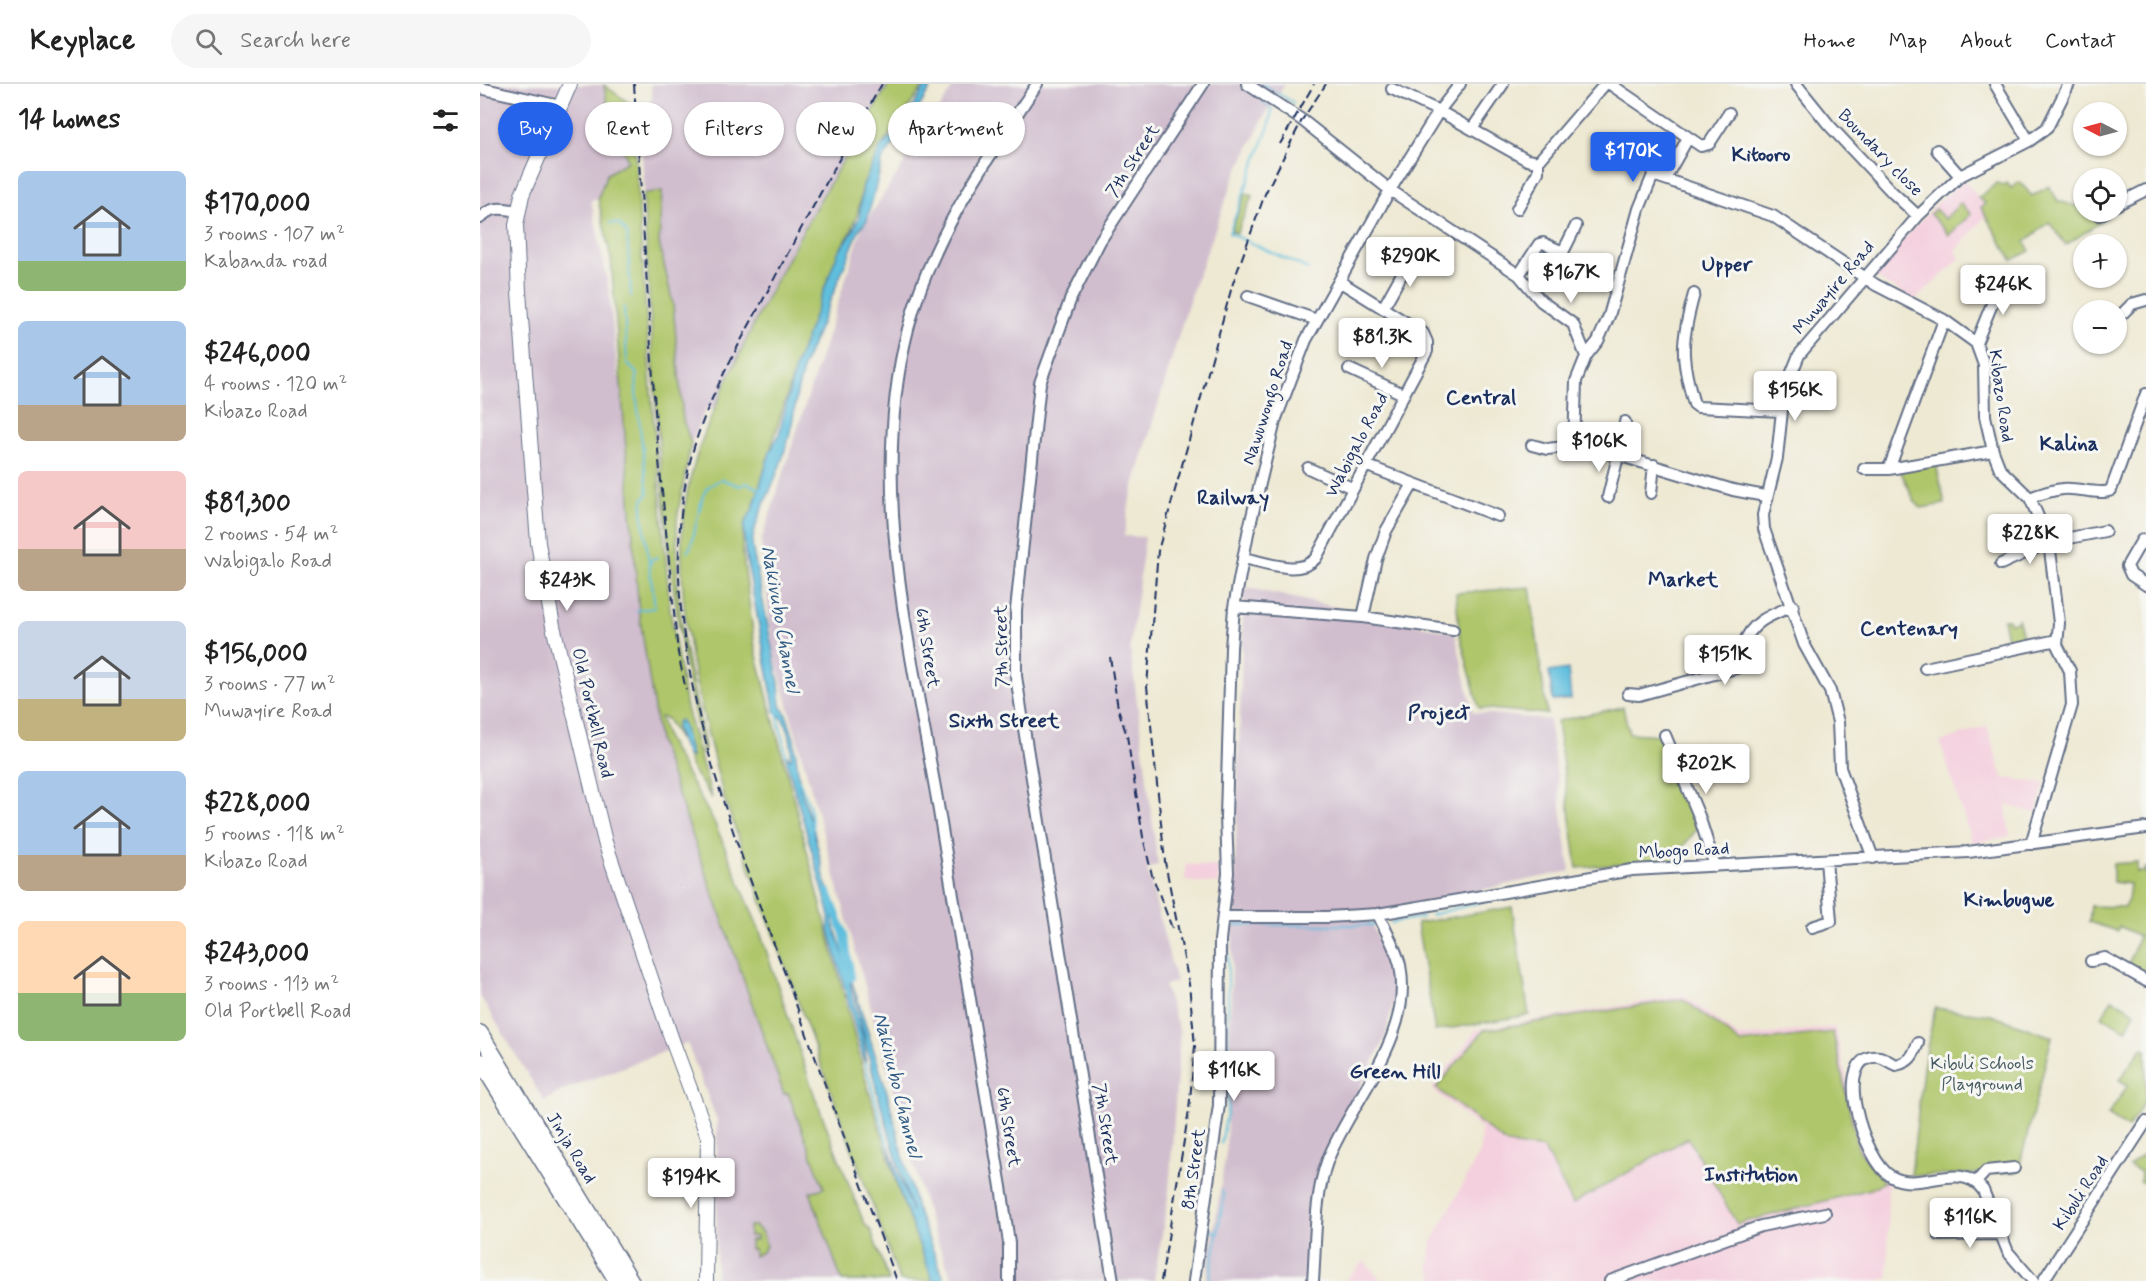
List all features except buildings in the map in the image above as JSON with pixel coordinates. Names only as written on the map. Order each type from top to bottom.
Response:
[{"type":"highway","name":"Jinja Road","points":[[480,1033],[631,1281]]},
{"type":"highway","name":"Jinja Road","points":[[480,1061],[617,1281]]},
{"type":"main road","name":"Old Portbell Road","points":[[562,102],[570,84]]},
{"type":"main road","name":"Old Portbell Road","points":[[540,156],[517,211],[516,248],[538,543],[548,603],[604,842],[708,1142],[706,1281]]},
{"type":"main road","name":"Old Portbell Road","points":[[700,1281],[703,1130]]},
{"type":"street","name":"6th Street","points":[[1009,1281],[1009,1243],[1002,1193],[914,675],[895,538],[890,467],[899,375],[917,297],[961,198],[1037,84]]},
{"type":"street","name":"7th Street","points":[[1113,1281],[1016,676],[1016,610],[1035,413],[1049,354],[1071,298],[1100,241],[1203,84]]},
{"type":"street","points":[[1247,84],[1302,120],[1390,190],[1519,275],[1540,301],[1573,324],[1586,356]]},
{"type":"street","name":"Nawuwongo Road","points":[[1225,917],[1234,607],[1275,421],[1290,378],[1317,320],[1390,190],[1440,111],[1460,84]]},
{"type":"street","points":[[1472,129],[1503,84]]},
{"type":"street","points":[[1517,208],[1538,172],[1538,162],[1605,84]]},
{"type":"street","points":[[1610,84],[1688,138],[1706,146],[1729,113]]},
{"type":"street","name":"Boundary close","points":[[1796,84],[1829,126],[1918,216]]},
{"type":"street","points":[[1995,84],[2029,141]]},
{"type":"street","name":"Muwayire Road","points":[[1873,858],[1840,768],[1838,722],[1830,691],[1804,644],[1793,606],[1764,530],[1765,496],[1777,458],[1780,411],[1788,378],[1799,355],[1918,216],[1960,176],[2029,141],[2047,128],[2068,84]]},
{"type":"street","points":[[480,88],[542,102]]},
{"type":"street","points":[[1392,89],[1440,111],[1527,160],[1538,162]]},
{"type":"street","points":[[1574,446],[1575,387],[1586,356],[1598,341],[1608,316],[1650,179],[1653,175],[1666,177],[1688,138]]},
{"type":"street","points":[[1937,150],[1960,176]]},
{"type":"street","name":"Kibazo Road","points":[[1666,177],[1717,198],[1754,208],[1773,216],[1876,285],[1944,320],[1976,343],[1984,365],[1985,416],[1993,451],[2000,469],[2030,498],[2049,543],[2059,623],[2057,645],[2072,680],[2072,705],[2031,844]]},
{"type":"street","points":[[2127,200],[2146,190]]},
{"type":"street","points":[[480,218],[485,213],[500,208],[517,211]]},
{"type":"street","points":[[1519,275],[1539,244],[1543,243],[1563,252],[1576,226]]},
{"type":"street","points":[[1383,308],[1403,272],[1405,257]]},
{"type":"street","points":[[1976,343],[2003,277]]},
{"type":"street","name":"Wabigalo Road","points":[[1243,558],[1298,568],[1308,566],[1316,558],[1427,351],[1427,342],[1423,333],[1339,281]]},
{"type":"street","points":[[1694,294],[1682,352],[1687,380],[1696,406],[1780,411]]},
{"type":"street","points":[[1248,296],[1317,320]]},
{"type":"street","points":[[2127,309],[2132,304],[2146,300]]},
{"type":"street","points":[[1889,469],[1944,320]]},
{"type":"street","points":[[1350,369],[1403,394]]},
{"type":"street","points":[[2030,498],[2064,489],[2085,489],[2104,493],[2111,490],[2146,394]]},
{"type":"street","points":[[1608,497],[1625,422]]},
{"type":"street","points":[[1532,445],[1547,448],[1574,446],[1654,465],[1733,490],[1765,496]]},
{"type":"street","points":[[1864,469],[1889,469],[1993,451]]},
{"type":"street","points":[[1365,465],[1498,516]]},
{"type":"street","points":[[1651,493],[1654,465]]},
{"type":"street","points":[[1308,468],[1352,488]]},
{"type":"street","points":[[1363,617],[1376,559],[1386,531],[1413,484]]},
{"type":"street","points":[[2001,564],[2049,543],[2104,531]]},
{"type":"street","points":[[2142,540],[2127,566],[2131,575],[2146,585]]},
{"type":"street","points":[[1628,694],[1639,695],[1736,668],[1745,639],[1754,625],[1765,617],[1793,606]]},
{"type":"street","points":[[1234,607],[1363,617],[1453,630]]},
{"type":"street","points":[[1925,668],[2057,640]]},
{"type":"street","points":[[1665,735],[1699,816],[1715,866]]},
{"type":"street","name":"Mbogo Road","points":[[1225,917],[1327,917],[1378,914],[1632,870],[1968,852],[2146,828]]},
{"type":"street","points":[[1812,927],[1831,921],[1826,860]]},
{"type":"street","points":[[1313,1281],[1319,1205],[1328,1160],[1387,1047],[1398,1013],[1402,982],[1399,961],[1378,914]]},
{"type":"street","name":"8th Street","points":[[1194,1281],[1219,1105],[1220,940],[1225,917]]},
{"type":"street","points":[[2091,961],[2105,958],[2146,981]]},
{"type":"street","points":[[1918,1043],[1912,1058],[1906,1063],[1896,1065],[1883,1057],[1871,1057],[1860,1062],[1854,1070],[1855,1100],[1866,1144],[1890,1177],[1917,1180],[1959,1176],[1977,1181],[2014,1261],[2033,1281]]},
{"type":"street","name":"Kibuli Road","points":[[2043,1281],[2146,1122]]},
{"type":"street","points":[[1977,1181],[1986,1171],[2014,1168]]},
{"type":"street","points":[[1610,1281],[1761,1226],[1825,1213]]},
{"type":"street","points":[[1939,1235],[2001,1234]]},
{"type":"shaded area","points":[[480,84],[604,85],[607,102],[585,102],[585,156],[626,156],[629,162],[607,174],[598,198],[591,200],[609,290],[618,377],[621,377],[639,612],[659,741],[784,1094],[788,1093],[863,1281],[716,1281],[717,1120],[687,1043],[566,1089],[544,1101],[480,996]]},
{"type":"shaded area","points":[[651,84],[915,84],[904,102],[888,102],[888,128],[876,148],[876,102],[796,102],[796,156],[871,156],[717,410],[706,408],[691,443],[657,440],[642,156],[672,156],[672,102],[649,102],[652,99]]},
{"type":"shaded area","points":[[955,84],[1285,84],[1267,111],[1234,178],[1191,294],[1130,499],[1124,536],[1145,537],[1130,647],[1158,865],[1147,869],[1176,982],[1164,985],[1180,1032],[1169,1191],[1154,1281],[953,1281],[929,1220],[773,650],[761,542],[862,228],[908,156],[1025,156],[1025,102],[943,102]]},
{"type":"shaded area","points":[[1964,180],[1989,212],[1956,251],[1960,259],[1915,300],[1871,275],[1936,204]]},
{"type":"shaded area","points":[[1244,587],[1455,633],[1473,712],[1549,720],[1570,871],[1367,914],[1398,981],[1385,1038],[1320,1168],[1308,1281],[1206,1281],[1226,1152]]},
{"type":"shaded area","points":[[1987,726],[2003,778],[2045,783],[2036,813],[2006,805],[2010,836],[1972,843],[1940,742]]},
{"type":"shaded area","points":[[1186,864],[1219,867],[1218,884],[1185,881]]},
{"type":"shaded area","points":[[1684,995],[1739,1037],[1835,1027],[1862,1150],[1888,1180],[1888,1278],[1874,1281],[1435,1281],[1429,1267],[1432,1242],[1480,1152],[1481,1129],[1432,1089],[1476,1030]]},
{"type":"shaded area","points":[[1364,1261],[1380,1279],[1345,1281]]},
{"type":"green space","points":[[889,84],[925,84],[912,102],[888,102],[888,137],[863,185],[858,212],[851,232],[838,252],[796,365],[753,508],[744,525],[742,548],[755,648],[865,1077],[899,1192],[933,1281],[900,1281],[724,798],[692,661],[683,591],[683,521],[690,480],[702,439],[753,326],[789,256],[846,156],[876,156],[876,106]]},
{"type":"green space","points":[[604,85],[628,102],[607,102]]},
{"type":"green space","points":[[626,156],[635,156],[651,391],[670,609],[686,708],[712,798],[691,768],[688,758],[691,757],[676,729],[680,741],[667,719],[660,717],[667,739],[715,824],[759,929],[815,1097],[864,1223],[871,1231],[889,1281],[842,1281],[810,1192],[824,1188],[788,1093],[784,1094],[659,741],[639,612],[611,259],[598,198],[607,174],[628,161]]},
{"type":"green space","points":[[2020,182],[2032,196],[2049,186],[2058,201],[2073,205],[2073,222],[2101,222],[2083,234],[2073,234],[2073,240],[2066,245],[2049,222],[2025,242],[2030,251],[2012,260],[1981,208],[1985,203],[1978,198],[1997,183],[2003,186],[2007,183],[2011,188]]},
{"type":"green space","points":[[662,191],[659,243],[673,304],[683,420],[691,443],[677,519],[677,581],[683,637],[705,748],[703,753],[677,615],[661,475],[643,194]]},
{"type":"green space","points":[[1246,193],[1252,196],[1237,233],[1231,231]]},
{"type":"green space","points":[[1960,203],[1971,214],[1949,235],[1930,214],[1935,209],[1945,219]]},
{"type":"green space","points":[[1936,464],[1945,504],[1921,508],[1915,502],[1900,470]]},
{"type":"green space","points":[[1530,587],[1547,714],[1479,708],[1459,632],[1456,593]]},
{"type":"green space","points":[[2003,619],[2008,619],[2009,623],[2019,621],[2024,640],[2008,643]]},
{"type":"green space","points":[[1623,707],[1629,733],[1661,735],[1697,829],[1672,860],[1577,868],[1557,721]]},
{"type":"green space","points":[[2137,862],[2137,872],[2144,872],[2146,867],[2146,978],[2128,965],[2139,936],[2119,926],[2117,931],[2089,922],[2091,906],[2124,907],[2128,900],[2130,884],[2113,882],[2113,864]]},
{"type":"green space","points":[[1512,907],[1529,1015],[1435,1031],[1417,923]]},
{"type":"green space","points":[[1683,999],[1741,1043],[1833,1032],[1858,1149],[1884,1182],[1870,1189],[1737,1224],[1688,1138],[1573,1204],[1544,1149],[1507,1144],[1436,1088],[1484,1030]]},
{"type":"green space","points":[[2112,999],[2135,1012],[2126,1030],[2102,1017]]},
{"type":"green space","name":"Kibuli Schools Playground","points":[[1935,1008],[1991,1015],[2052,1037],[2018,1172],[1911,1176],[1923,1068]]},
{"type":"green space","points":[[2142,1048],[2146,1049],[2146,1099],[2128,1128],[2108,1115],[2128,1085],[2119,1080]]},
{"type":"green space","points":[[2142,1156],[2146,1157],[2146,1183],[2140,1182],[2141,1172],[2129,1166]]},
{"type":"green space","points":[[749,1226],[756,1226],[763,1234],[766,1246],[762,1252],[754,1256],[754,1249],[750,1249],[750,1240],[756,1240],[756,1236],[749,1236]]},
{"type":"water","points":[[927,84],[933,84],[922,102],[916,102]]},
{"type":"water","points":[[888,140],[888,152],[883,158],[867,220],[859,230],[803,367],[786,448],[758,519],[752,546],[779,683],[781,706],[794,739],[800,788],[813,827],[826,885],[832,896],[833,922],[850,976],[852,997],[864,1042],[865,1064],[829,929],[829,912],[788,766],[786,755],[791,759],[789,733],[784,721],[775,711],[745,551],[744,525],[753,509],[770,452],[779,434],[796,365],[838,252],[851,235],[859,218],[863,185],[881,147]]},
{"type":"water","points":[[1568,669],[1571,699],[1553,701],[1549,672]]},
{"type":"water","points":[[680,720],[691,757],[687,756],[676,729],[677,722]]},
{"type":"water","points":[[850,977],[887,1092],[916,1207],[945,1281],[933,1281],[899,1191],[888,1145],[912,1212],[877,1091]]},
{"type":"waterway","points":[[1262,84],[1294,103]]},
{"type":"waterway","points":[[1263,102],[1272,109],[1270,123],[1229,233],[1308,269]]},
{"type":"waterway","points":[[610,223],[619,224],[627,233],[631,296]]},
{"type":"waterway","points":[[624,307],[627,363],[637,374],[636,393],[648,494],[643,500],[642,510],[655,608],[637,610]]},
{"type":"waterway","points":[[687,552],[691,546],[703,495],[708,487],[721,479],[740,486],[747,483],[759,489]]},
{"type":"waterway","points":[[650,564],[652,559],[658,557]]},
{"type":"waterway","points":[[777,712],[786,756]]},
{"type":"waterway","points":[[799,780],[810,807],[813,828]]},
{"type":"waterway","name":"Nakivubo Channel","points":[[828,893],[844,934],[851,978]]},
{"type":"waterway","points":[[1431,915],[1488,900]]},
{"type":"waterway","points":[[1391,923],[1422,917]]},
{"type":"waterway","points":[[1229,934],[1230,925],[1379,925]]},
{"type":"waterway","points":[[1221,1144],[1228,1107],[1228,942]]},
{"type":"waterway","points":[[865,1063],[888,1146]]},
{"type":"waterway","points":[[1209,1281],[1224,1196],[1222,1191]]},
{"type":"waterway","points":[[1211,1230],[1219,1233]]},
{"type":"railway","points":[[634,84],[657,440],[678,653],[686,690]]},
{"type":"railway","points":[[882,84],[822,191],[712,398],[690,462],[680,526],[680,592],[687,658],[701,725],[720,791],[897,1281]]},
{"type":"railway","points":[[1280,144],[1314,84]]},
{"type":"railway","points":[[1161,1281],[1189,1110],[1195,1046],[1189,984],[1165,862],[1147,686],[1158,551],[1233,283],[1265,194],[1302,120],[1326,84]]},
{"type":"railway","points":[[1110,657],[1118,708],[1127,736],[1143,837],[1152,875],[1172,928]]},
{"type":"district","name":"Kitooro","points":[[1761,155]]},
{"type":"district","name":"Upper","points":[[1727,265]]},
{"type":"district","name":"Central","points":[[1481,398]]},
{"type":"district","name":"Kalina","points":[[2069,444]]},
{"type":"district","name":"Railway","points":[[1233,498]]},
{"type":"district","name":"Market","points":[[1683,580]]},
{"type":"district","name":"Centenary","points":[[1909,629]]},
{"type":"district","name":"Project","points":[[1439,713]]},
{"type":"district","name":"Sixth Street","points":[[1004,721]]},
{"type":"district","name":"Kimbugwe","points":[[2009,900]]},
{"type":"district","name":"Green Hill","points":[[1395,1072]]},
{"type":"district","name":"Institution","points":[[1751,1175]]}]
